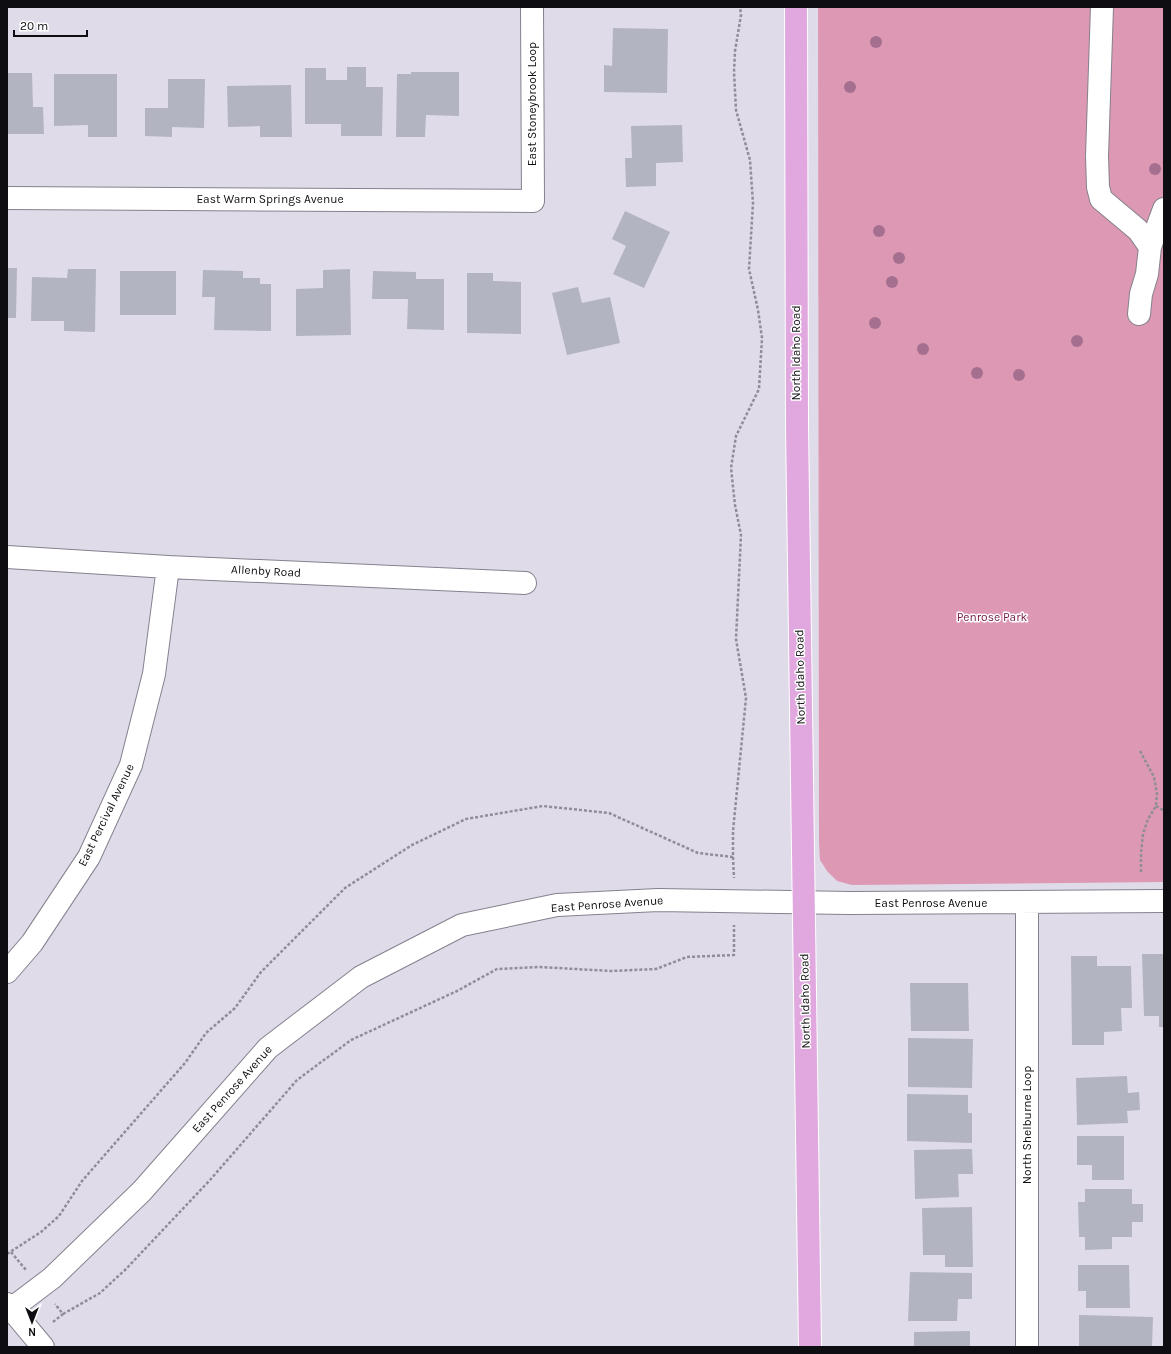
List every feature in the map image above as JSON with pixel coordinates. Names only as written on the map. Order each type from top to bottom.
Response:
[{"type":"main road","name":"North Idaho Road","points":[[796,7],[797,425],[810,1347]]},
{"type":"street","name":"East Stoneybrook Loop","points":[[532,7],[533,201]]},
{"type":"street","points":[[1102,7],[1097,156],[1098,187],[1101,200],[1138,230],[1150,247]]},
{"type":"street","name":"East Warm Springs Avenue","points":[[7,198],[533,201]]},
{"type":"street","points":[[1140,314],[1141,294],[1147,274],[1150,247],[1164,209]]},
{"type":"street","name":"Allenby Road","points":[[7,557],[168,567],[525,583]]},
{"type":"street","name":"East Percival Avenue","points":[[7,972],[32,943],[89,857],[131,765],[154,674],[168,567]]},
{"type":"street","name":"East Penrose Avenue","points":[[8,1308],[52,1278],[142,1191],[268,1048],[361,976],[462,925],[557,905],[658,900],[803,901],[850,903],[1164,901]]},
{"type":"street","name":"North Shelburne Loop","points":[[1027,902],[1027,1347]]},
{"type":"street","points":[[8,1308],[43,1347]]},
{"type":"path","points":[[7,1254],[41,1232],[58,1216],[82,1181],[185,1063],[206,1033],[235,1008],[261,972],[339,893],[412,845],[466,819],[543,806],[609,813],[698,853],[733,857],[733,831],[746,698],[736,639],[741,535],[735,504],[731,468],[736,436],[759,389],[762,338],[749,268],[753,203],[750,160],[735,102],[734,65],[740,7]]},
{"type":"path","points":[[1140,752],[1154,778],[1157,794],[1156,806],[1148,819],[1143,834],[1141,872]]},
{"type":"path","points":[[1156,806],[1163,810],[1164,808]]},
{"type":"path","points":[[63,1314],[100,1293],[126,1269],[210,1180],[297,1080],[351,1040],[457,991],[498,969],[540,967],[611,971],[656,969],[687,957],[734,955]]},
{"type":"green space","name":"Penrose Park","points":[[818,7],[1164,7],[1164,882],[852,885],[837,881],[827,871],[820,860]]},
{"type":"building","points":[[613,28],[668,29],[667,93],[604,92],[604,65],[612,66]]},
{"type":"building","points":[[347,67],[366,67],[366,87],[383,87],[382,136],[341,136],[341,124],[305,124],[305,68],[326,68],[326,80],[347,80]]},
{"type":"building","points":[[411,72],[459,72],[459,116],[426,115],[425,137],[396,137],[397,74],[411,74]]},
{"type":"building","points":[[7,73],[32,73],[33,107],[43,107],[44,134],[7,134]]},
{"type":"building","points":[[54,74],[117,74],[117,137],[88,137],[88,125],[54,126]]},
{"type":"building","points":[[168,79],[205,79],[204,128],[172,127],[172,137],[145,136],[145,108],[168,108]]},
{"type":"building","points":[[291,85],[292,137],[260,137],[260,126],[228,127],[227,86]]},
{"type":"building","points":[[682,125],[683,162],[656,163],[656,186],[626,187],[625,158],[632,158],[631,126]]},
{"type":"building","points":[[625,211],[670,232],[644,288],[613,274],[626,246],[612,239]]},
{"type":"building","points":[[7,268],[17,268],[16,318],[7,318]]},
{"type":"building","points":[[68,269],[96,269],[95,332],[64,331],[64,321],[31,321],[32,277],[67,278]]},
{"type":"building","points":[[350,269],[351,335],[296,336],[296,289],[323,288],[323,270]]},
{"type":"building","points":[[203,270],[243,271],[243,278],[260,278],[260,284],[271,284],[271,331],[214,330],[215,297],[202,297]]},
{"type":"building","points":[[120,271],[176,271],[176,315],[120,315]]},
{"type":"building","points":[[373,271],[416,272],[416,279],[444,279],[444,330],[407,329],[408,299],[372,299]]},
{"type":"building","points":[[467,273],[493,273],[493,281],[521,282],[521,334],[467,333]]},
{"type":"building","points":[[578,287],[582,303],[610,297],[620,343],[567,355],[552,293]]},
{"type":"building","points":[[1142,954],[1164,954],[1164,1027],[1159,1027],[1159,1016],[1144,1016]]},
{"type":"building","points":[[1071,956],[1097,956],[1097,966],[1131,966],[1132,1008],[1121,1008],[1122,1031],[1104,1032],[1104,1045],[1072,1045]]},
{"type":"building","points":[[910,983],[968,983],[969,1031],[911,1031]]},
{"type":"building","points":[[908,1038],[973,1039],[972,1088],[908,1087]]},
{"type":"building","points":[[1127,1076],[1128,1093],[1139,1092],[1140,1110],[1127,1111],[1128,1123],[1077,1125],[1076,1078]]},
{"type":"building","points":[[907,1094],[968,1095],[968,1113],[972,1113],[972,1143],[907,1141]]},
{"type":"building","points":[[1077,1136],[1124,1136],[1124,1180],[1092,1180],[1092,1165],[1077,1165]]},
{"type":"building","points":[[972,1149],[973,1174],[958,1174],[959,1197],[915,1199],[914,1150]]},
{"type":"building","points":[[1085,1189],[1132,1189],[1132,1204],[1143,1204],[1143,1222],[1132,1222],[1132,1237],[1112,1237],[1112,1249],[1085,1250],[1085,1237],[1079,1237],[1078,1202],[1085,1202]]},
{"type":"building","points":[[972,1207],[973,1267],[945,1267],[945,1255],[923,1255],[922,1208]]},
{"type":"building","points":[[1078,1265],[1129,1265],[1130,1308],[1086,1308],[1086,1291],[1078,1291]]},
{"type":"building","points":[[910,1272],[972,1273],[972,1299],[958,1299],[957,1321],[908,1321]]},
{"type":"building","points":[[1079,1315],[1153,1317],[1152,1347],[1079,1347]]},
{"type":"building","points":[[970,1331],[970,1347],[914,1347],[914,1332]]}]
